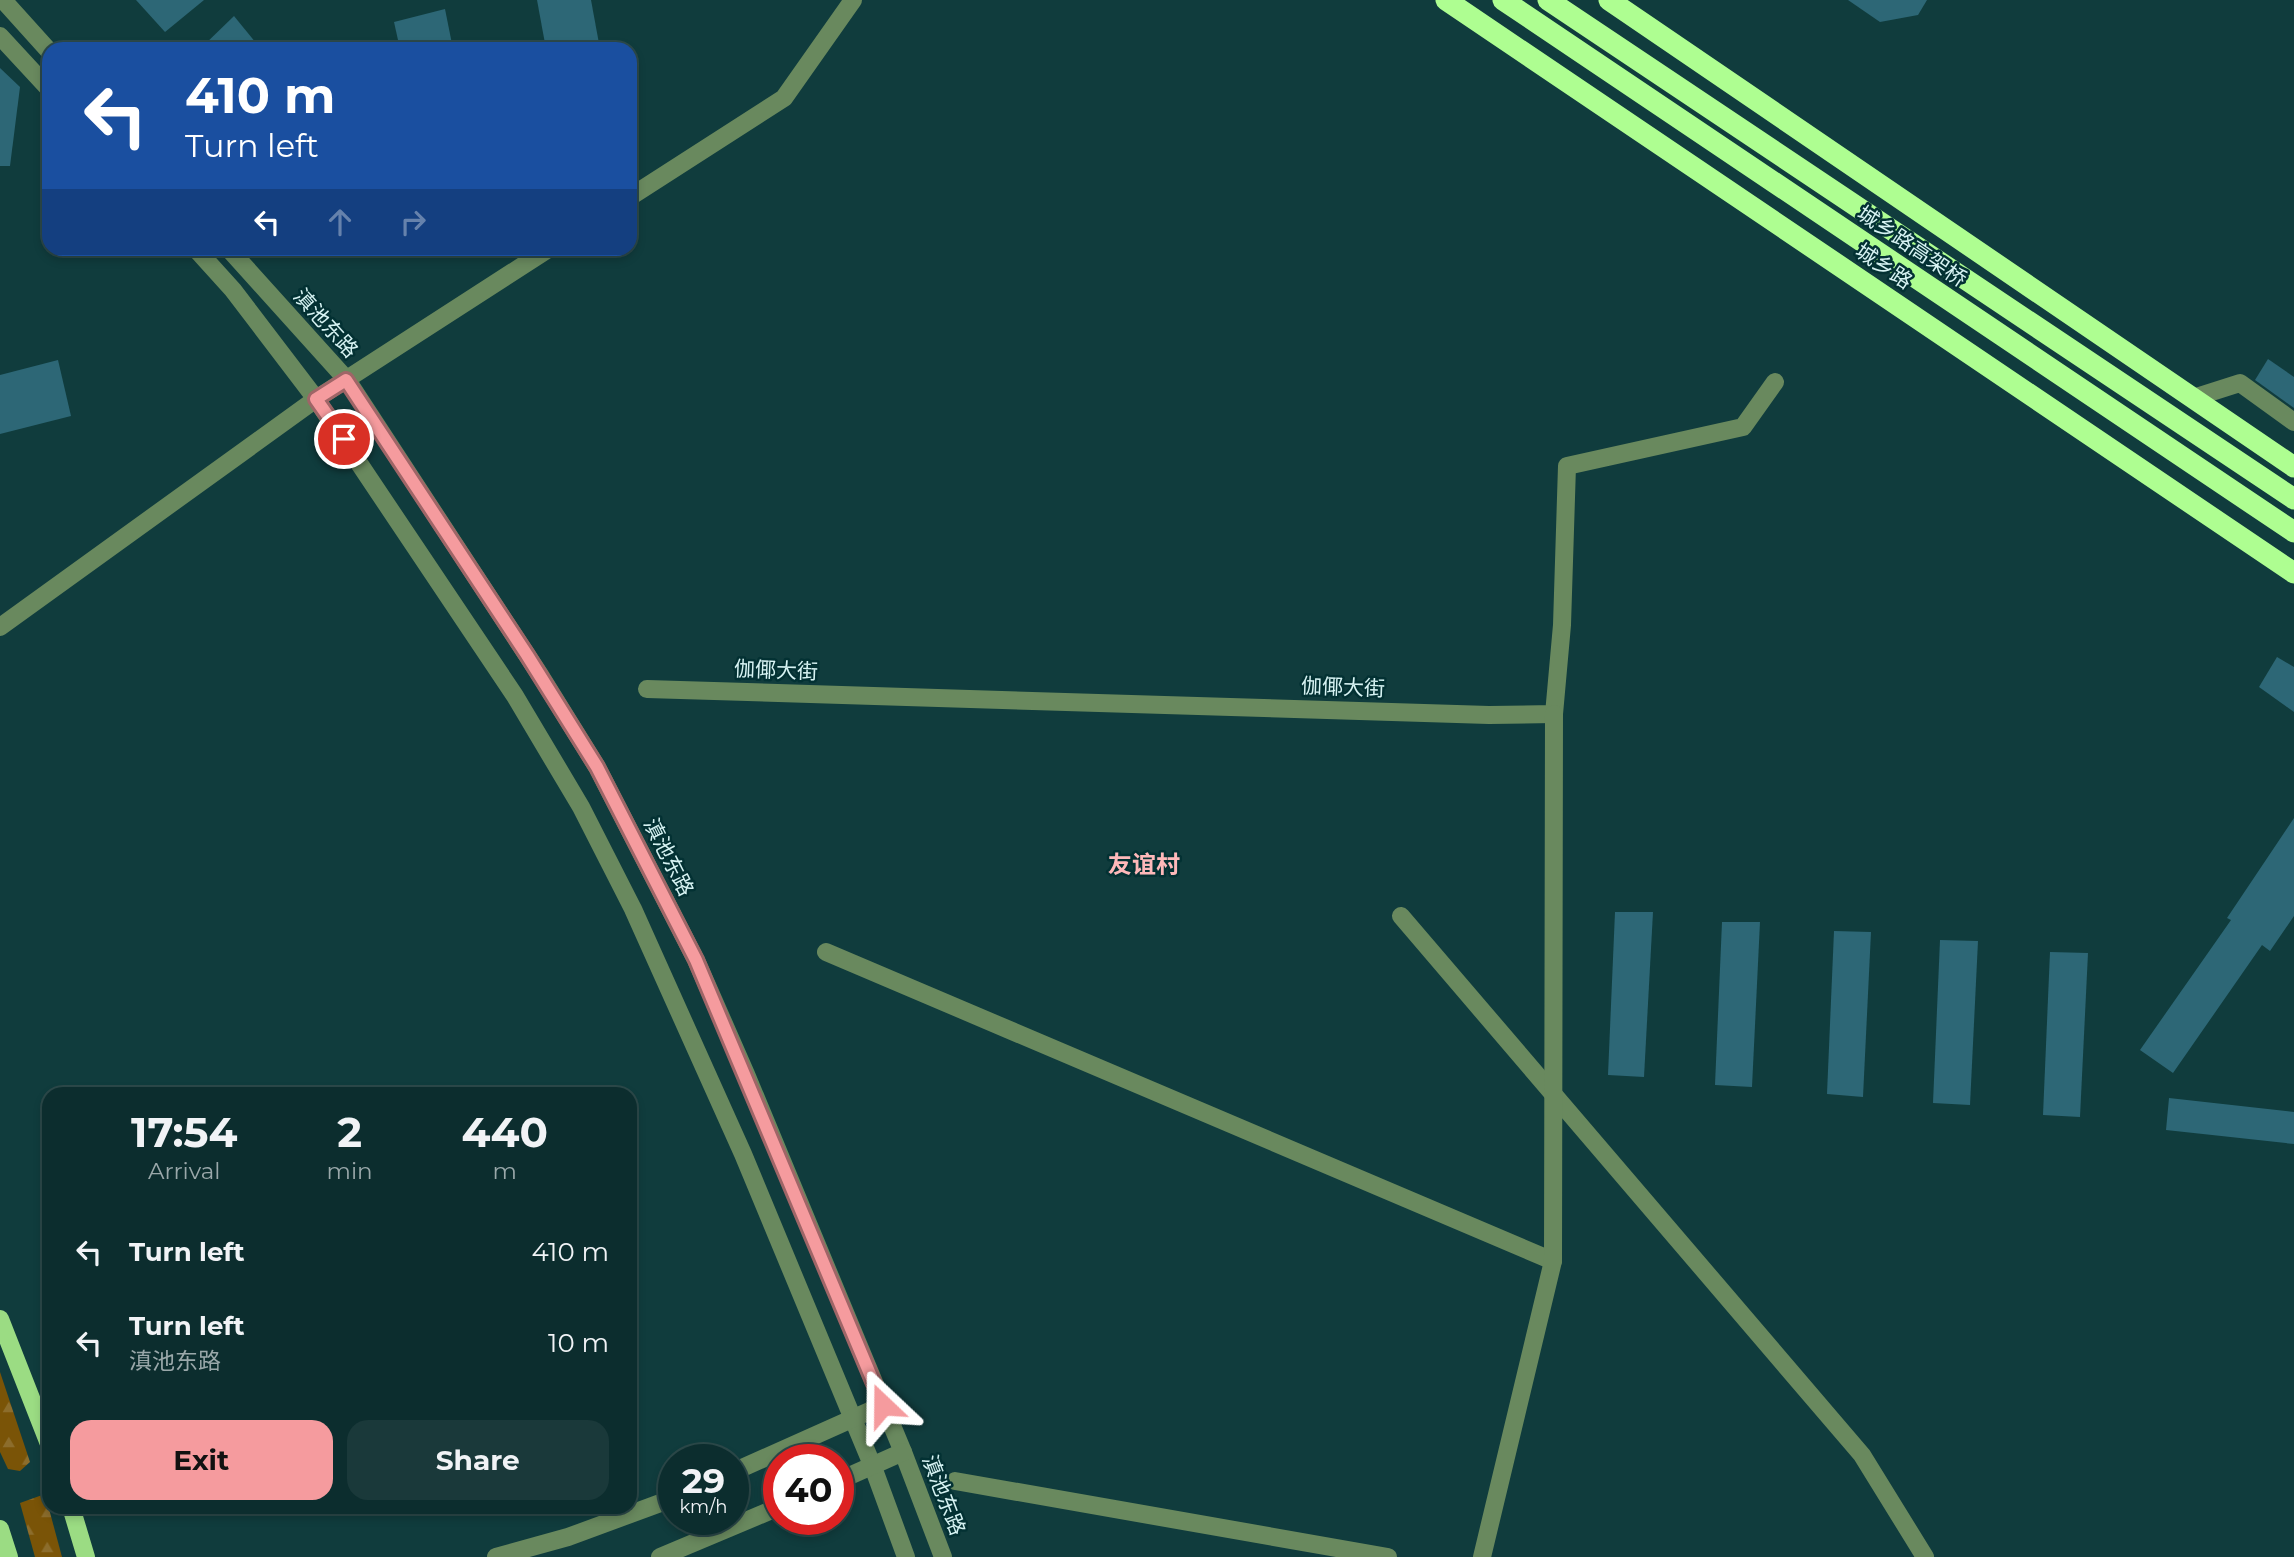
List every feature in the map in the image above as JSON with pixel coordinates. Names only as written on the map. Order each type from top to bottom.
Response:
[{"type":"highway","name":"城乡路","points":[[1446,0],[2294,573]]},
{"type":"highway","name":"城乡路高架桥","points":[[1503,0],[2294,533]]},
{"type":"highway","name":"城乡路高架桥","points":[[1548,0],[2294,499]]},
{"type":"highway","points":[[1609,0],[2294,467]]},
{"type":"main road","points":[[0,1320],[42,1426]]},
{"type":"main road","points":[[73,1514],[86,1557]]},
{"type":"main road","points":[[0,1529],[9,1557]]},
{"type":"street","points":[[3,0],[42,43]]},
{"type":"street","points":[[637,192],[784,98],[853,0]]},
{"type":"street","points":[[0,36],[42,81]]},
{"type":"street","points":[[202,256],[233,290],[316,399],[515,696],[581,807],[633,908],[686,1022],[873,1467],[906,1557]]},
{"type":"street","name":"滇池东路","points":[[235,256],[346,380],[533,664],[597,767],[696,960],[903,1452],[943,1557]]},
{"type":"street","points":[[0,627],[316,399],[538,256]]},
{"type":"street","points":[[1482,1557],[1553,1261],[1555,714],[1562,625],[1567,466],[1743,427],[1775,382]]},
{"type":"street","points":[[2193,398],[2240,383],[2294,422]]},
{"type":"street","name":"伽倻大街","points":[[647,690],[1489,715],[1555,714]]},
{"type":"street","points":[[1401,916],[1862,1455],[1926,1557]]},
{"type":"street","points":[[826,952],[1553,1261]]},
{"type":"street","points":[[749,1465],[883,1405]]},
{"type":"street","points":[[854,1475],[903,1452]]},
{"type":"street","points":[[955,1481],[1388,1557]]},
{"type":"street","points":[[637,1511],[658,1504]]},
{"type":"street","points":[[496,1557],[568,1536],[629,1514]]},
{"type":"street","points":[[660,1557],[763,1514]]},
{"type":"green space","points":[[0,1372],[30,1462],[20,1471],[8,1469],[0,1452]]},
{"type":"green space","points":[[42,1495],[42,1514],[50,1514],[62,1557],[35,1557],[20,1503]]},
{"type":"building","points":[[136,0],[204,0],[165,32]]},
{"type":"building","points":[[537,0],[591,0],[599,42],[545,42]]},
{"type":"building","points":[[1848,0],[1927,0],[1918,15],[1880,22]]},
{"type":"building","points":[[445,9],[452,42],[398,42],[394,22]]},
{"type":"building","points":[[234,16],[255,42],[207,42]]},
{"type":"building","points":[[0,68],[20,87],[10,166],[0,166]]},
{"type":"building","points":[[2268,359],[2294,377],[2294,408],[2255,380]]},
{"type":"building","points":[[58,360],[71,416],[0,434],[0,375]]},
{"type":"building","points":[[2277,657],[2294,667],[2294,712],[2259,687]]},
{"type":"building","points":[[2294,818],[2294,916],[2270,951],[2262,945],[2173,1073],[2140,1050],[2231,920],[2227,918]]},
{"type":"building","points":[[1615,912],[1653,912],[1644,1077],[1608,1075]]},
{"type":"building","points":[[1722,922],[1760,922],[1752,1087],[1715,1085]]},
{"type":"building","points":[[1834,931],[1871,932],[1863,1097],[1827,1094]]},
{"type":"building","points":[[1940,940],[1978,941],[1970,1105],[1933,1103]]},
{"type":"building","points":[[2050,952],[2088,953],[2080,1117],[2043,1115]]},
{"type":"building","points":[[2169,1098],[2294,1112],[2294,1144],[2166,1130]]},
{"type":"district","name":"友谊村","points":[[1144,864]]},
{"type":"route","points":[[344,439],[316,399],[346,380],[527,655],[597,767],[696,960],[883,1405]]}]
